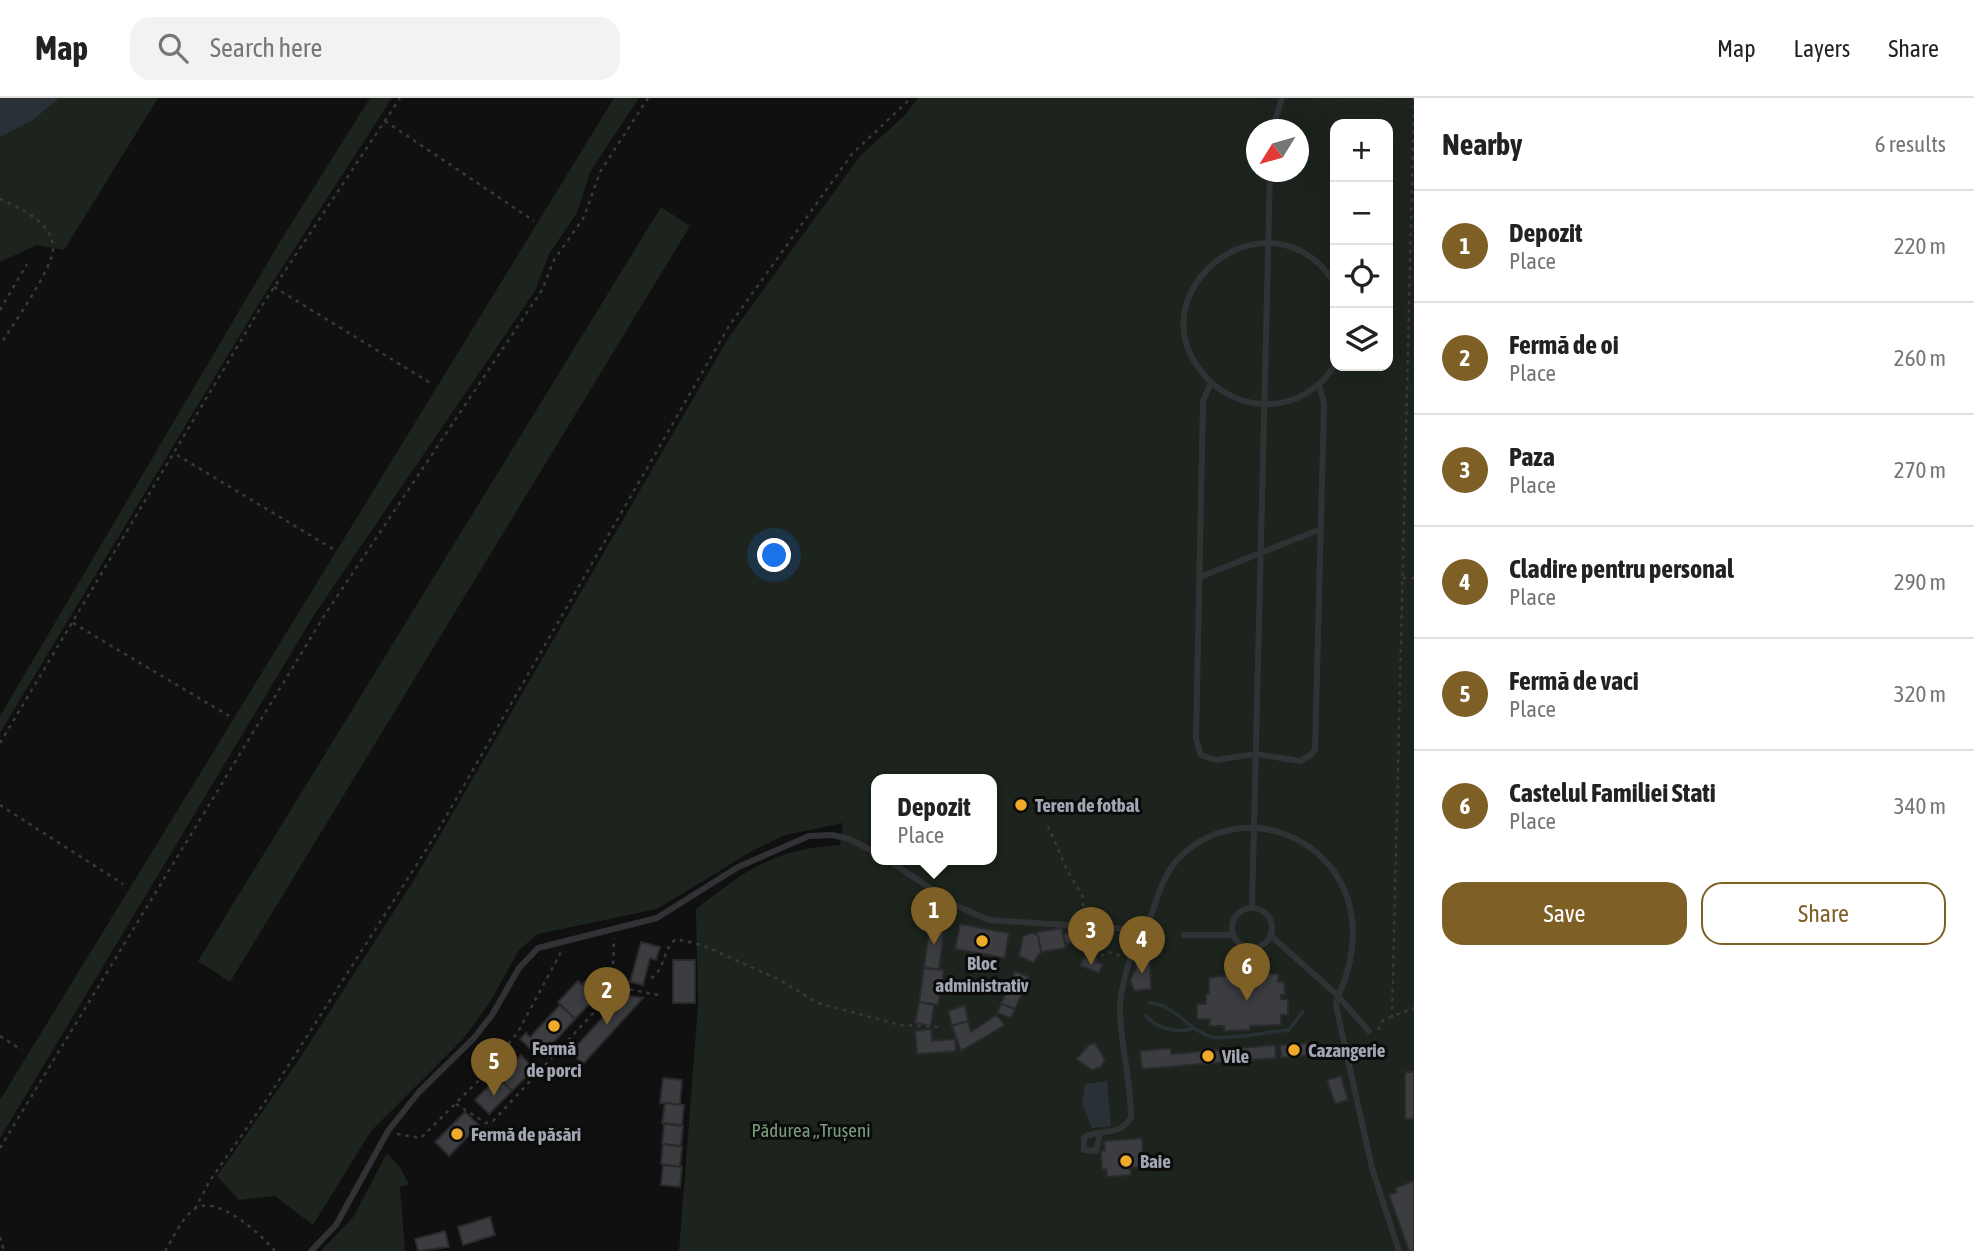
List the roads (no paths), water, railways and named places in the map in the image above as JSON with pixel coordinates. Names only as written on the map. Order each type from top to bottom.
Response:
[{"type":"lane","points":[[1275,119],[1282,98]]},
{"type":"lane","points":[[1252,908],[1262,404],[1270,182]]},
{"type":"lane","points":[[1330,278],[1316,260],[1301,251],[1267,243],[1241,246],[1209,265],[1189,297],[1185,315],[1188,343],[1199,369],[1211,383],[1235,397],[1262,404],[1293,400],[1319,384],[1330,370]]},
{"type":"lane","points":[[1211,383],[1203,401],[1197,749],[1207,758],[1216,760],[1256,754],[1300,761],[1311,755],[1315,749],[1324,404],[1319,384]]},
{"type":"lane","points":[[1200,577],[1321,529]]},
{"type":"lane","points":[[1100,1134],[1122,1129],[1131,1117],[1131,1083],[1119,1010],[1130,960],[1141,930],[1152,915],[1162,882],[1182,855],[1211,836],[1254,828],[1278,831],[1309,845],[1322,856],[1342,883],[1350,908],[1352,933],[1346,979],[1337,995],[1336,1006],[1372,1168],[1399,1251]]},
{"type":"lane","points":[[311,1251],[336,1225],[388,1131],[419,1091],[474,1038],[528,956],[538,948],[657,918],[738,867],[809,836],[832,835],[850,839],[871,850]]},
{"type":"lane","points":[[896,865],[953,904],[980,917],[1003,921],[1084,924],[1141,930]]},
{"type":"lane","points":[[1252,908],[1235,916],[1233,935],[1242,945],[1255,948],[1270,935]]},
{"type":"lane","points":[[1252,908],[1268,917],[1270,935],[1337,995],[1369,1031]]},
{"type":"lane","points":[[1184,935],[1233,935]]},
{"type":"waterway","points":[[1149,1003],[1167,1008],[1203,1034],[1218,1038],[1289,1030],[1303,1011]]},
{"type":"waterway","points":[[1146,1016],[1168,1029],[1194,1028]]},
{"type":"place","name":"Teren de fotbal","points":[[1021,805]]},
{"type":"place","name":"Bloc administrativ","points":[[982,941]]},
{"type":"place","name":"Depozit","points":[[934,945]]},
{"type":"place","name":"Paza","points":[[1091,965]]},
{"type":"place","name":"Cladire pentru personal","points":[[1142,974]]},
{"type":"place","name":"Castelul Familiei Stati","points":[[1247,1001]]},
{"type":"place","name":"Fermă de oi","points":[[607,1025]]},
{"type":"place","name":"Fermă de porci","points":[[554,1026]]},
{"type":"place","name":"Cazangerie","points":[[1294,1050]]},
{"type":"place","name":"Vile","points":[[1208,1056]]},
{"type":"place","name":"Fermă de vaci","points":[[494,1096]]},
{"type":"place","name":"Fermă de păsări","points":[[457,1134]]},
{"type":"place","name":"Baie","points":[[1126,1161]]},
{"type":"park label","name":"Pădurea „Trușeni","points":[[811,1130]]}]
